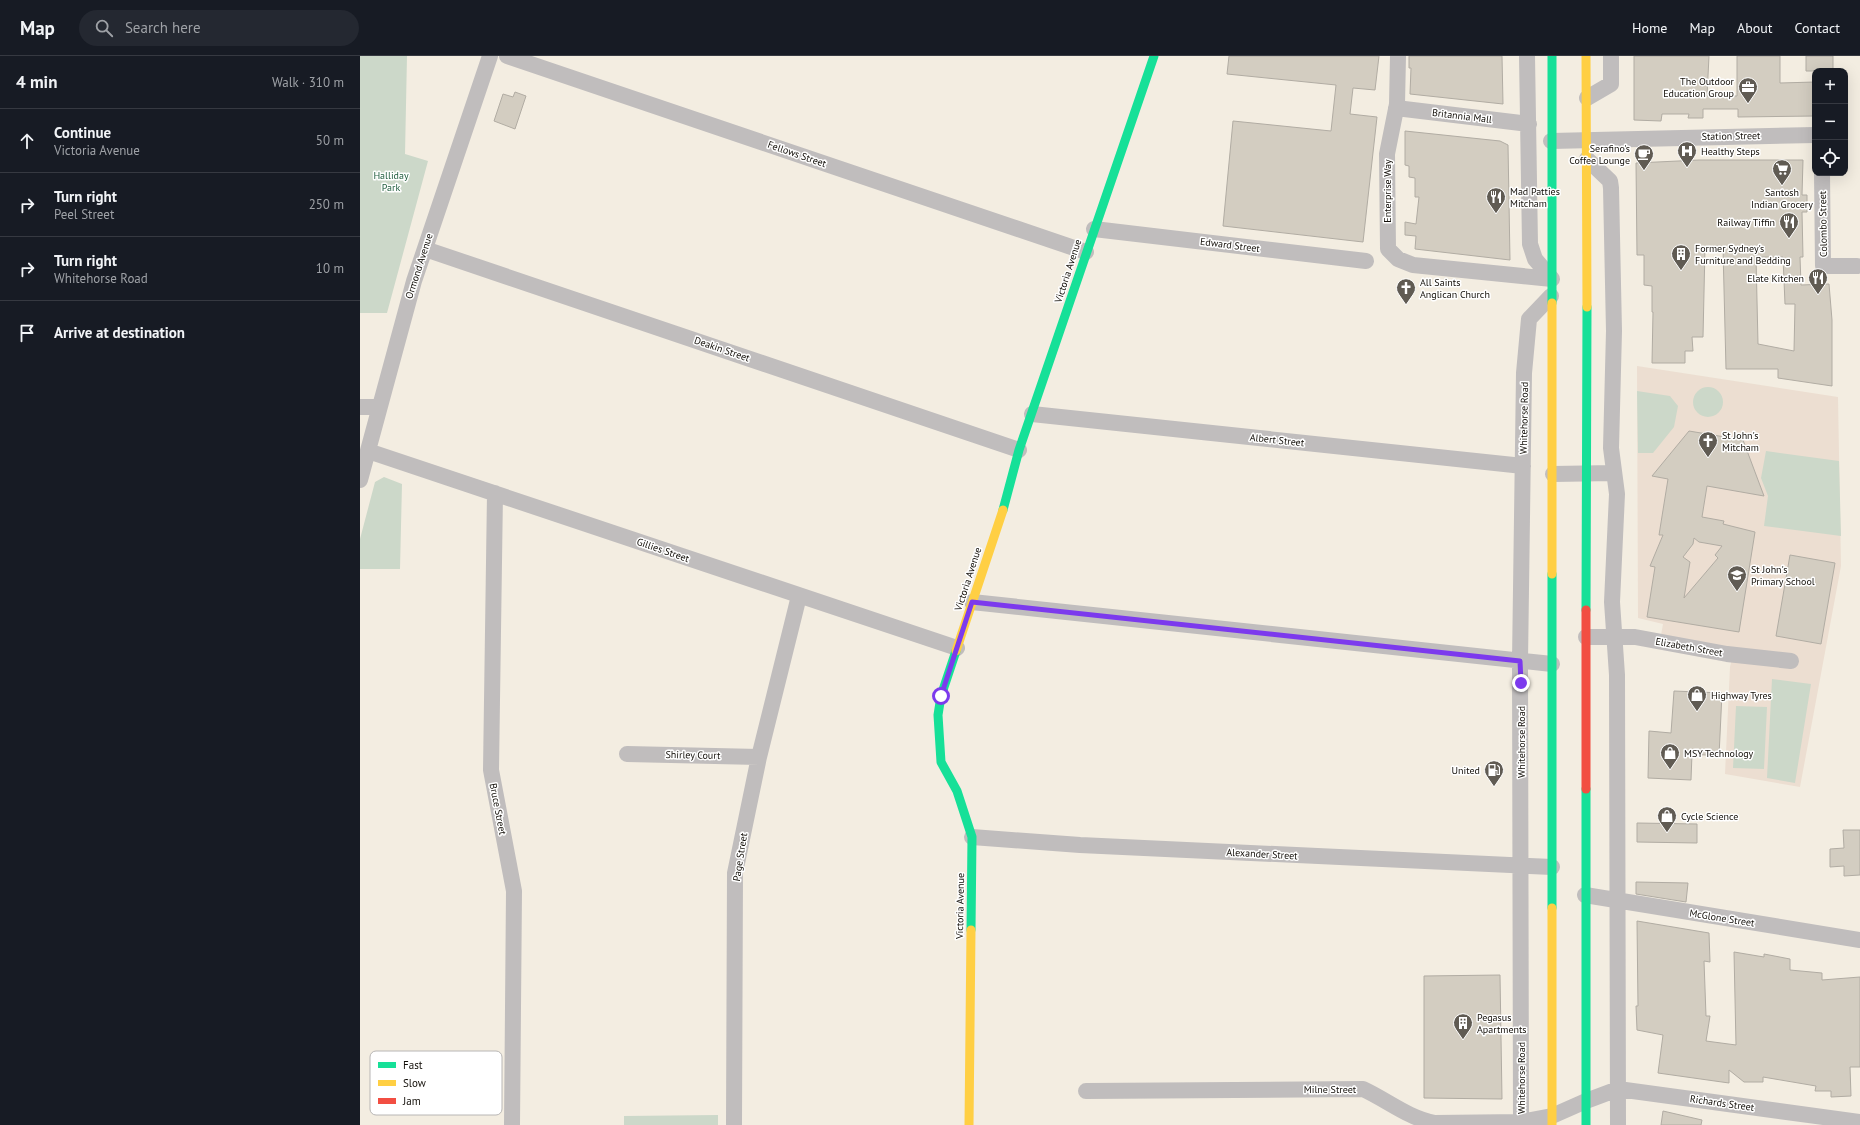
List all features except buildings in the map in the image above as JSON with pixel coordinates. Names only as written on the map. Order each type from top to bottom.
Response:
[{"type":"main road","name":"Victoria Avenue","points":[[969,1125],[972,837],[957,791],[941,762],[938,715],[941,696],[1005,505],[1019,450],[1154,56]]},
{"type":"main road","points":[[1552,56],[1552,1121]]},
{"type":"main road","points":[[1586,56],[1586,1125]]},
{"type":"street","name":"Ormond Avenue","points":[[360,480],[414,280],[490,56]]},
{"type":"street","name":"Fellows Street","points":[[507,56],[1086,252]]},
{"type":"street","name":"Enterprise Way","points":[[1398,56],[1396,108],[1387,154],[1386,230],[1388,249],[1398,259],[1413,265],[1552,279]]},
{"type":"street","points":[[1528,56],[1530,244],[1535,259],[1552,279]]},
{"type":"street","points":[[1528,72],[1539,56]]},
{"type":"street","points":[[1587,98],[1611,84],[1611,56]]},
{"type":"street","name":"Britannia Mall","points":[[1396,108],[1529,124]]},
{"type":"street","name":"Station Street","points":[[1551,140],[1812,135]]},
{"type":"street","points":[[1587,159],[1606,176],[1610,181],[1612,188],[1614,331],[1611,448],[1617,494],[1612,602],[1617,675],[1618,1125]]},
{"type":"street","name":"Colombo Street","points":[[1822,176],[1823,266],[1857,266]]},
{"type":"street","name":"Edward Street","points":[[1094,229],[1366,261]]},
{"type":"street","name":"Deakin Street","points":[[425,249],[1019,450]]},
{"type":"street","name":"Whitehorse Road","points":[[1521,1124],[1522,866],[1520,661],[1527,325],[1528,319],[1551,296]]},
{"type":"street","points":[[360,407],[379,407]]},
{"type":"street","name":"Albert Street","points":[[1032,414],[1523,466]]},
{"type":"street","name":"Gillies Street","points":[[368,451],[957,648]]},
{"type":"street","points":[[1553,474],[1614,472]]},
{"type":"street","name":"Bruce Street","points":[[495,493],[491,770],[514,891],[512,1125]]},
{"type":"street","name":"Page Street","points":[[734,1125],[735,872],[759,756],[799,596]]},
{"type":"street","points":[[972,602],[1552,664]]},
{"type":"street","name":"Elizabeth Street","points":[[1586,637],[1635,637],[1727,654],[1791,661]]},
{"type":"street","name":"Shirley Court","points":[[627,754],[759,756]]},
{"type":"street","name":"Alexander Street","points":[[972,837],[1080,845],[1552,867]]},
{"type":"street","name":"McGlone Street","points":[[1585,896],[1860,940]]},
{"type":"street","name":"Milne Street","points":[[1086,1091],[1363,1089],[1423,1120],[1435,1123],[1521,1124],[1552,1121],[1586,1101]]},
{"type":"street","name":"Richards Street","points":[[1586,1101],[1618,1089],[1860,1122]]},
{"type":"shaded area","name":"St John's Primary School","points":[[1637,366],[1838,397],[1841,566],[1800,787],[1725,774],[1730,667],[1733,654],[1661,635],[1663,624],[1638,618]]},
{"type":"green space","name":"Halliday Park","points":[[360,56],[407,56],[405,154],[428,161],[387,313],[360,313]]},
{"type":"green space","points":[[1708,387],[1719,391],[1723,402],[1719,413],[1708,417],[1697,413],[1693,402],[1697,391]]},
{"type":"green space","points":[[1637,391],[1670,396],[1678,406],[1674,427],[1653,453],[1638,453]]},
{"type":"green space","points":[[1766,451],[1839,461],[1841,536],[1764,526],[1768,496],[1761,478]]},
{"type":"green space","points":[[384,477],[402,484],[400,569],[360,569],[360,539],[375,482]]},
{"type":"green space","points":[[1772,679],[1811,684],[1795,783],[1767,778]]},
{"type":"green space","points":[[1736,706],[1767,707],[1764,769],[1733,768]]},
{"type":"green space","points":[[718,1115],[718,1125],[624,1125],[624,1116]]},
{"type":"traffic: fast","points":[[1003,510],[1019,450],[1154,56]]},
{"type":"traffic: fast","points":[[1552,56],[1552,303]]},
{"type":"traffic: fast","points":[[1586,610],[1587,307]]},
{"type":"traffic: fast","points":[[1552,574],[1552,908]]},
{"type":"traffic: fast","points":[[956,651],[941,696],[938,715],[941,762],[957,791],[972,837],[971,930]]},
{"type":"traffic: fast","points":[[1586,789],[1586,1125]]},
{"type":"traffic: slow","points":[[1586,56],[1587,307]]},
{"type":"traffic: slow","points":[[1552,303],[1552,574]]},
{"type":"traffic: slow","points":[[956,651],[1003,510]]},
{"type":"traffic: slow","points":[[1552,908],[1552,1125]]},
{"type":"traffic: slow","points":[[969,1125],[971,930]]},
{"type":"traffic: jam","points":[[1586,610],[1586,789]]},
{"type":"place","name":"The Outdoor Education Group","points":[[1748,104]]},
{"type":"place","name":"Healthy Steps","points":[[1687,168]]},
{"type":"place","name":"Serafino's Coffee Lounge","points":[[1644,171]]},
{"type":"place","name":"Santosh Indian Grocery","points":[[1782,186]]},
{"type":"place","name":"Mad Patties Mitcham","points":[[1496,214]]},
{"type":"place","name":"Railway Tiffin","points":[[1789,239]]},
{"type":"place","name":"Former Sydney's Furniture and Bedding","points":[[1681,271]]},
{"type":"place","name":"Elate Kitchen","points":[[1818,295]]},
{"type":"place","name":"All Saints Anglican Church","points":[[1406,305]]},
{"type":"place","name":"St John's Mitcham","points":[[1708,458]]},
{"type":"place","name":"St John's Primary School","points":[[1737,592]]},
{"type":"place","name":"Highway Tyres","points":[[1697,712]]},
{"type":"place","name":"MSY Technology","points":[[1670,770]]},
{"type":"place","name":"United","points":[[1494,787]]},
{"type":"place","name":"Cycle Science","points":[[1667,833]]},
{"type":"place","name":"Pegasus Apartments","points":[[1463,1040]]},
{"type":"route","points":[[941,696],[972,602],[1520,661],[1521,683]]}]
